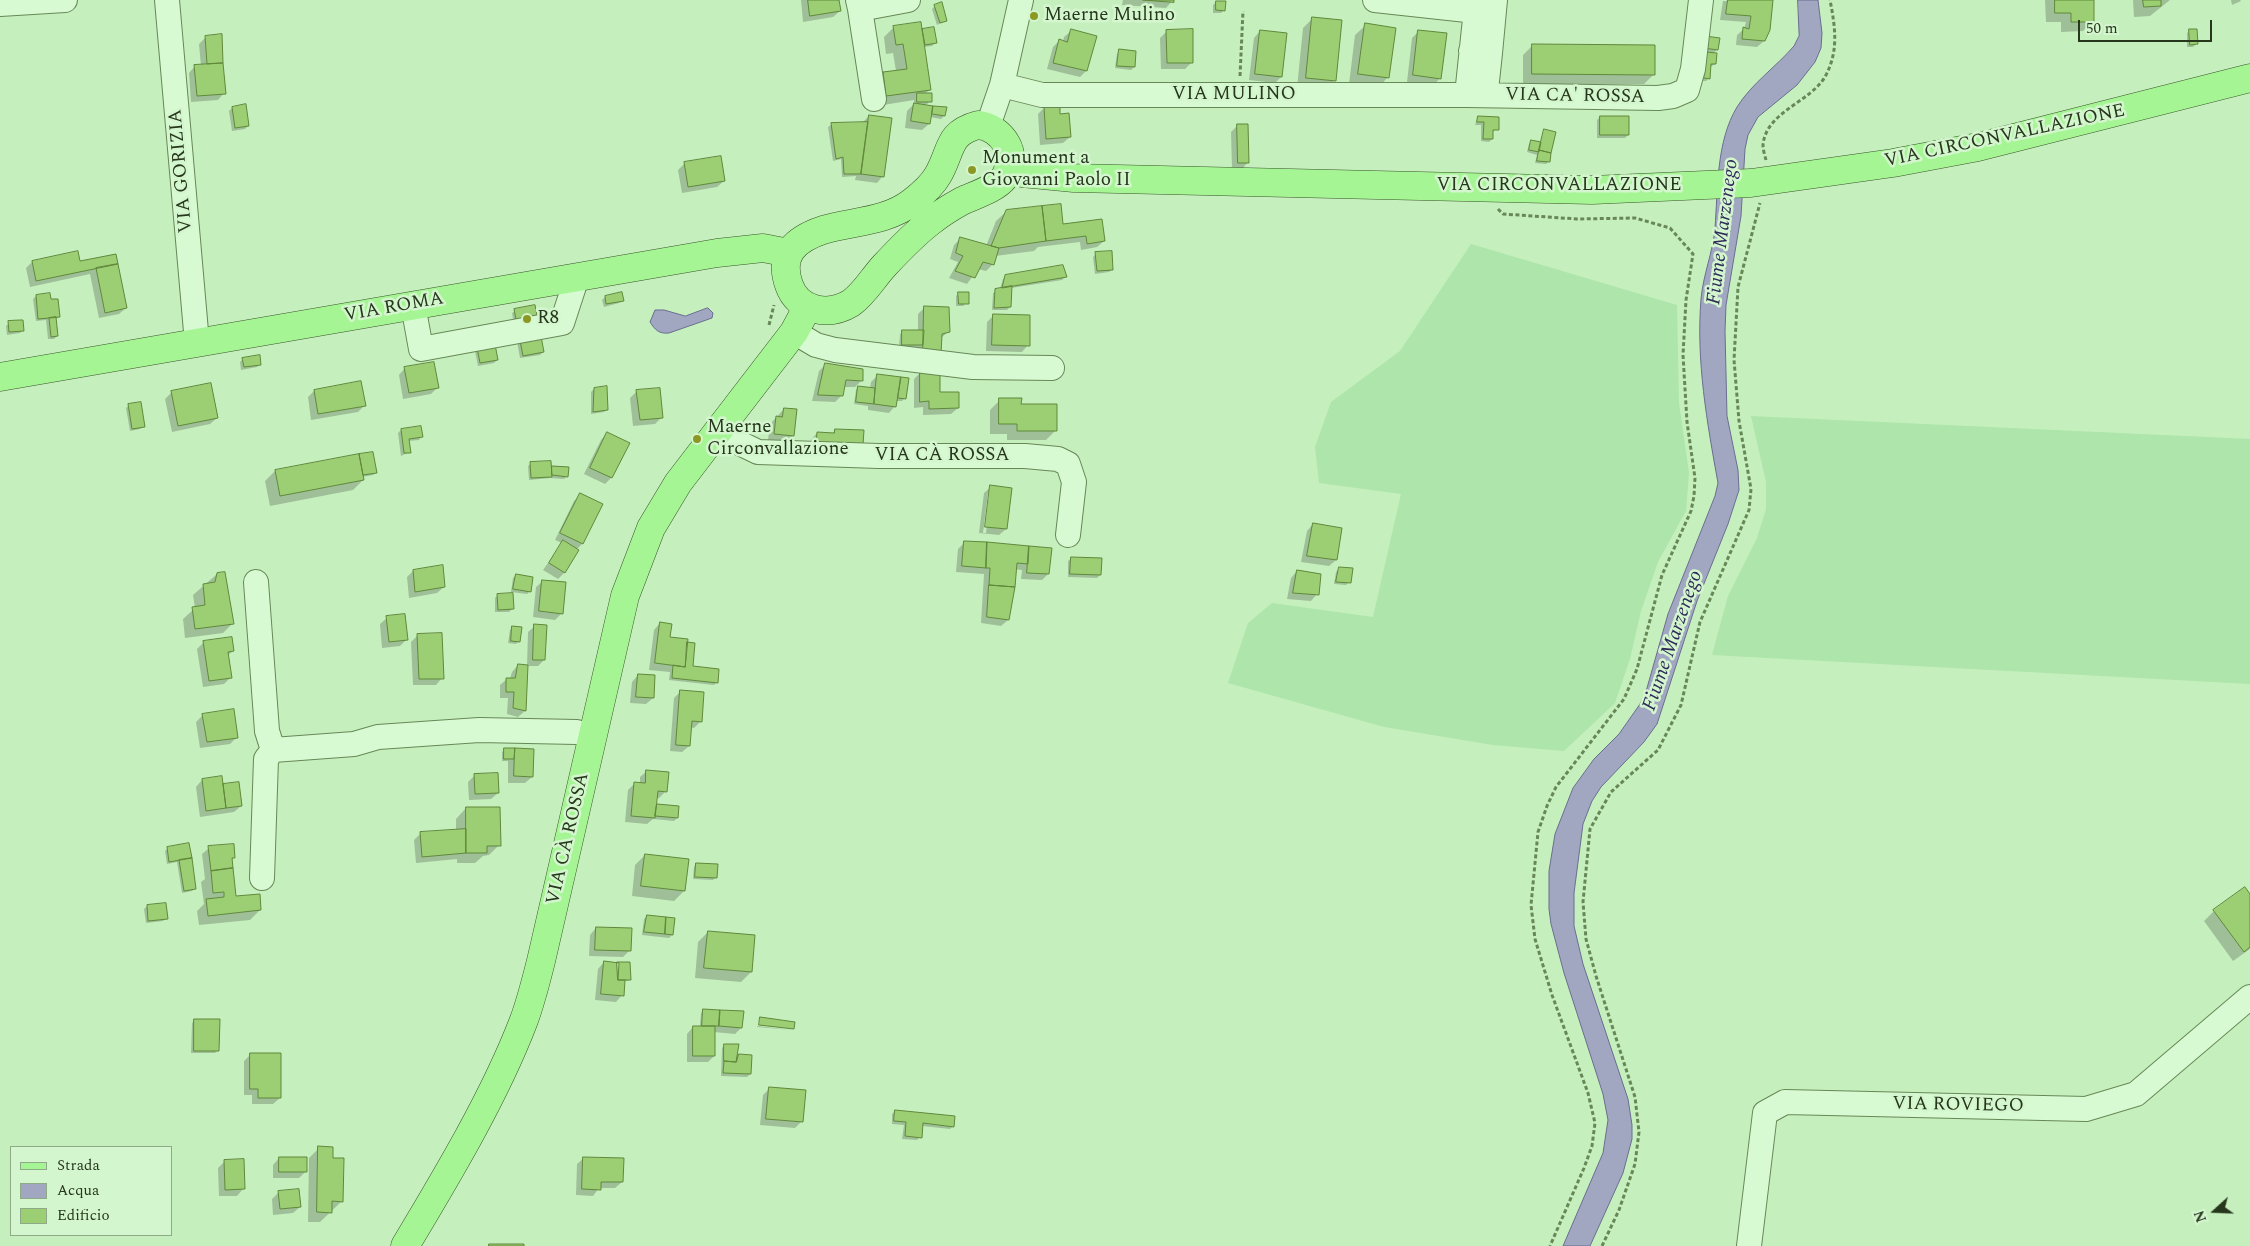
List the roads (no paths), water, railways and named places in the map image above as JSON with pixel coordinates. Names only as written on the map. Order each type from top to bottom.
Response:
[{"type":"main road","name":"VIA CIRCONVALLAZIONE","points":[[1008,169],[1022,173],[1074,178],[1477,188],[1592,190],[1760,183],[1894,163],[1978,147],[2250,78]]},
{"type":"main road","points":[[978,125],[988,126],[1000,133],[1007,146],[1010,158],[1008,169],[1005,177],[998,184],[960,202],[930,222],[910,240],[851,303],[835,309],[820,310],[807,308],[792,296],[786,276],[789,254],[794,244],[811,234],[877,219],[901,210],[913,202],[938,176],[956,137],[965,128],[978,125]]},
{"type":"main road","name":"VIA ROMA","points":[[0,377],[740,250],[763,248],[789,254]]},
{"type":"main road","name":"VIA CÀ ROSSA","points":[[405,1246],[463,1145],[504,1066],[524,1019],[541,961],[624,596],[651,528],[678,483],[794,332],[804,317],[807,308]]},
{"type":"street","points":[[0,4],[65,0]]},
{"type":"street","name":"VIA GORIZIA","points":[[167,0],[197,342]]},
{"type":"street","points":[[874,99],[859,4],[908,0]]},
{"type":"street","points":[[988,126],[1002,85],[1021,0]]},
{"type":"street","points":[[1375,0],[1483,4],[1481,52],[1487,81]]},
{"type":"street","name":"VIA CA' ROSSA","points":[[1467,95],[1658,98],[1673,96],[1687,90],[1693,69],[1701,0]]},
{"type":"street","points":[[1467,95],[1481,52]]},
{"type":"street","name":"VIA MULINO","points":[[1002,85],[1042,95],[1467,95]]},
{"type":"street","points":[[913,202],[960,202]]},
{"type":"street","points":[[413,305],[421,349],[562,323],[576,277]]},
{"type":"street","points":[[794,332],[816,345],[835,350],[973,367],[1052,368]]},
{"type":"street","name":"VIA CÀ ROSSA","points":[[718,429],[729,438],[758,452],[880,456],[1026,456],[1058,458],[1068,464],[1074,482],[1068,535]]},
{"type":"street","points":[[256,582],[267,731],[273,750]]},
{"type":"street","points":[[262,878],[266,758],[273,750],[354,744],[378,737],[479,730],[577,732],[592,736]]},
{"type":"street","name":"VIA ROVIEGO","points":[[1749,1246],[1765,1113],[1785,1102],[2086,1109],[2136,1094],[2250,997]]},
{"type":"water","name":"Fiume Marzenego","points":[[1798,0],[1818,0],[1822,33],[1821,48],[1815,62],[1797,85],[1758,117],[1748,135],[1745,149],[1741,216],[1726,305],[1727,416],[1738,470],[1739,490],[1728,524],[1697,601],[1657,724],[1644,742],[1601,787],[1592,801],[1583,824],[1574,893],[1574,926],[1583,964],[1628,1099],[1632,1139],[1623,1173],[1590,1246],[1563,1246],[1603,1153],[1608,1120],[1603,1094],[1564,973],[1551,924],[1549,871],[1555,834],[1573,788],[1594,759],[1619,734],[1640,704],[1647,688],[1668,614],[1715,496],[1718,483],[1703,391],[1700,322],[1702,290],[1714,237],[1719,166],[1725,135],[1737,107],[1750,90],[1794,46],[1799,36]]},
{"type":"water","points":[[708,308],[713,313],[712,318],[669,333],[658,331],[650,322],[655,310],[664,310],[685,316]]},
{"type":"place","name":"Maerne Mulino","points":[[1034,16]]},
{"type":"place","name":"Monument a Giovanni Paolo II","points":[[972,170]]},
{"type":"place","name":"R8","points":[[527,319]]},
{"type":"place","name":"Maerne Circonvallazione","points":[[697,439]]}]
